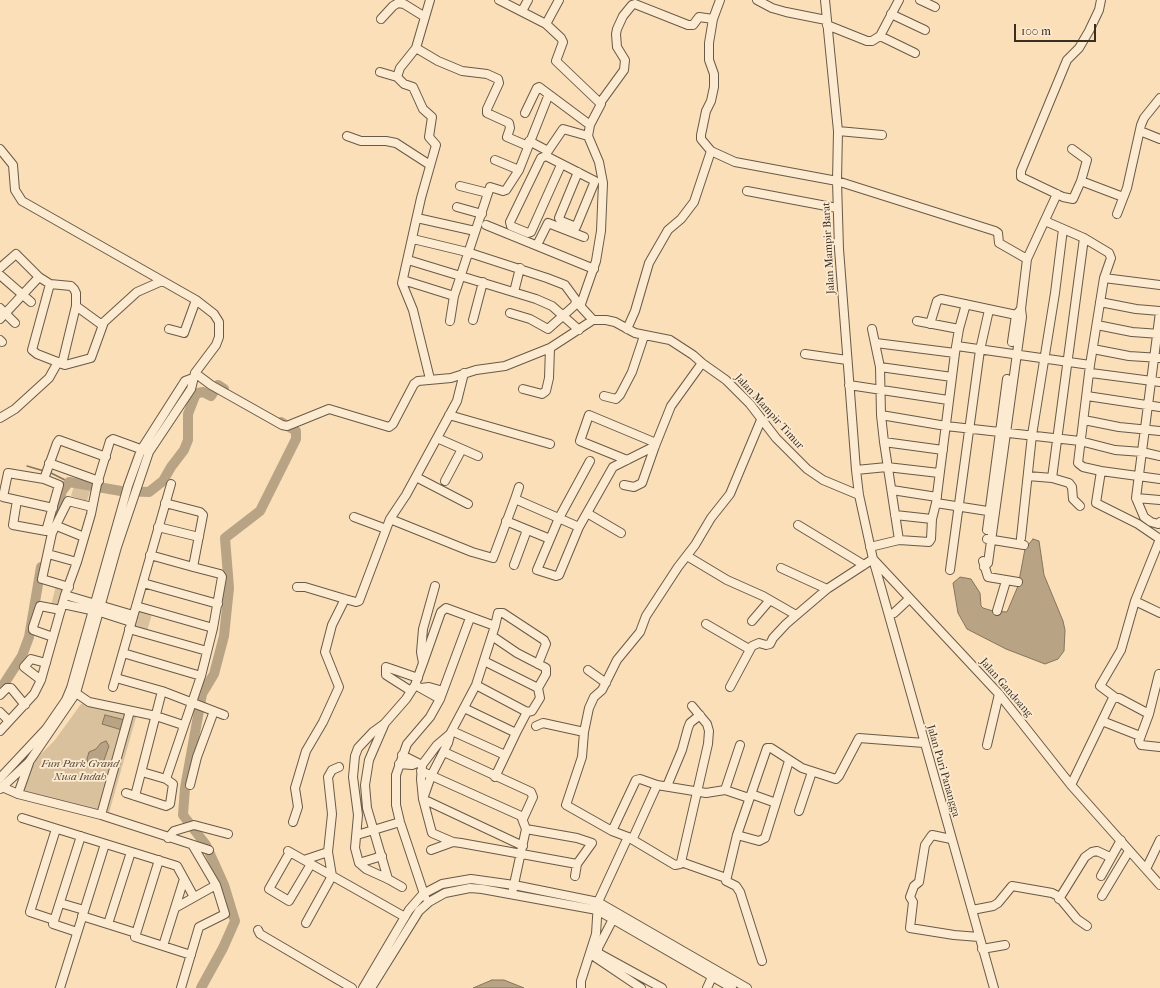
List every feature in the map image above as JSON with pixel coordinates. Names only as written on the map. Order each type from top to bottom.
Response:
[{"type":"street","points":[[397,77],[400,68],[416,48],[430,0]]},
{"type":"street","points":[[522,11],[528,0]]},
{"type":"street","points":[[546,24],[559,0]]},
{"type":"street","points":[[720,0],[713,19],[709,60],[714,74],[714,87],[711,101],[706,111],[701,136],[711,152],[735,162],[837,181],[995,231],[998,233],[1000,243],[1027,259]]},
{"type":"street","points":[[757,0],[772,8],[826,22],[867,41],[872,41],[880,36],[899,0]]},
{"type":"street","name":"Jalan Mampir Barat","points":[[825,0],[838,131],[837,208],[847,360],[859,495]]},
{"type":"street","points":[[920,0],[935,7]]},
{"type":"street","points":[[1072,149],[1087,160],[1081,181],[1073,199],[1025,181],[1020,174],[1067,60],[1079,48],[1089,31],[1099,10],[1101,0]]},
{"type":"street","points":[[503,1],[546,24],[563,40],[556,62],[600,103]]},
{"type":"street","points":[[381,19],[392,6],[398,3],[404,4],[425,17]]},
{"type":"street","points":[[194,376],[282,425],[287,426],[329,409],[389,427],[393,424],[414,384],[418,381],[452,378],[464,373],[505,366],[550,348],[579,330],[593,320],[581,307],[581,304],[594,269],[599,250],[601,231],[599,162],[588,136],[590,125],[601,107],[600,103],[624,70],[625,60],[617,47],[617,29],[630,7],[635,4],[688,25],[693,25],[699,17],[713,19]]},
{"type":"street","points":[[891,14],[925,30]]},
{"type":"street","points":[[880,36],[915,54]]},
{"type":"street","points":[[416,48],[438,61],[462,71],[486,74],[497,78],[499,83],[487,109],[487,114],[509,123],[510,128],[507,137],[550,151],[563,129],[588,136]]},
{"type":"street","points":[[380,72],[397,77],[413,87],[422,109],[432,117],[429,137],[436,145],[403,280],[403,285],[413,310],[430,379]]},
{"type":"street","points":[[525,113],[539,86],[590,125]]},
{"type":"street","points":[[1117,214],[1144,118],[1160,98]]},
{"type":"street","points":[[450,321],[454,296],[467,252],[482,214],[490,187],[506,190],[519,170],[548,99]]},
{"type":"street","points":[[838,131],[882,135]]},
{"type":"street","points":[[1140,131],[1160,139]]},
{"type":"street","points":[[347,136],[361,141],[386,141],[396,143],[430,165]]},
{"type":"street","points":[[0,149],[13,165],[15,190],[22,201],[196,300],[214,314],[220,329],[216,345],[194,376],[191,389],[145,451],[131,490],[114,546],[76,693],[29,762],[0,788],[101,815],[207,850]]},
{"type":"street","points":[[627,328],[635,311],[649,263],[668,230],[681,219],[694,202],[711,152]]},
{"type":"street","points":[[561,164],[531,232],[528,233],[511,226],[510,222],[541,158],[546,156],[599,182]]},
{"type":"street","points":[[495,160],[519,170]]},
{"type":"street","points":[[578,172],[559,218],[561,221],[574,227],[577,225],[599,182]]},
{"type":"street","points":[[1081,181],[1123,197]]},
{"type":"street","points":[[460,186],[488,193]]},
{"type":"street","points":[[747,191],[837,208]]},
{"type":"street","points":[[1018,582],[988,577],[984,567],[988,563],[988,539],[1027,259],[1058,194]]},
{"type":"street","points":[[457,207],[482,214]]},
{"type":"street","points":[[417,218],[474,231]]},
{"type":"street","points":[[1045,222],[1084,238],[1111,254],[1104,278],[1100,302],[1078,463],[1083,467],[1101,471],[1160,479]]},
{"type":"street","points":[[536,245],[545,225],[550,223],[584,237]]},
{"type":"street","points":[[486,224],[594,269]]},
{"type":"street","points":[[988,539],[1022,541],[1032,435],[1055,293],[1063,229]]},
{"type":"street","points":[[1052,478],[1084,238]]},
{"type":"street","points":[[413,239],[467,252],[520,268],[565,286],[575,296],[575,305],[548,329],[530,319],[510,313]]},
{"type":"street","points":[[0,268],[16,254],[39,277],[50,284],[71,286],[76,293],[76,306],[60,363],[50,378],[15,409],[0,418]]},
{"type":"street","points":[[408,260],[483,282],[552,306],[579,330]]},
{"type":"street","points":[[514,292],[520,268]]},
{"type":"street","points":[[0,275],[31,302]]},
{"type":"street","points":[[15,323],[2,313],[23,295],[39,277]]},
{"type":"street","points":[[1104,278],[1160,285]]},
{"type":"street","points":[[403,280],[454,296]]},
{"type":"street","points":[[50,284],[32,350],[37,354],[60,363],[77,363],[91,358],[102,325],[137,292],[162,281]]},
{"type":"street","points":[[473,320],[483,282]]},
{"type":"street","points":[[930,324],[939,299],[989,310],[1019,314]]},
{"type":"street","points":[[169,328],[184,332],[196,300]]},
{"type":"street","points":[[1100,302],[1160,312],[1157,357],[1151,380],[1136,498],[1144,517],[1151,522],[1158,524],[1160,522]]},
{"type":"street","points":[[870,546],[899,540],[929,542],[931,539],[932,519],[943,450],[948,400],[959,329],[966,304]]},
{"type":"street","points":[[76,306],[102,325]]},
{"type":"street","points":[[950,570],[980,350],[989,310]]},
{"type":"street","name":"Jalan Mampir Timur","points":[[593,320],[615,322],[644,336],[670,340],[693,355],[726,380],[750,404],[761,420],[807,470],[823,480],[859,495]]},
{"type":"street","points":[[917,321],[959,329]]},
{"type":"street","points":[[1097,325],[1132,332],[1158,333]]},
{"type":"street","points":[[872,329],[880,367],[881,415],[887,467],[892,490],[899,540]]},
{"type":"street","points":[[604,396],[616,399],[620,395],[632,372],[644,336]]},
{"type":"street","points":[[876,343],[956,350],[980,350],[1068,363],[1090,369],[1160,382]]},
{"type":"street","points":[[523,389],[542,394],[546,391],[549,378],[550,348]]},
{"type":"street","points":[[1093,349],[1129,356],[1157,357]]},
{"type":"street","points":[[805,354],[847,360]]},
{"type":"street","points":[[624,485],[634,488],[642,483],[655,444],[671,406],[702,363]]},
{"type":"street","points":[[880,367],[952,377]]},
{"type":"street","points":[[297,587],[318,590],[344,599],[356,602],[359,601],[390,519],[416,477],[449,415],[456,401],[464,373]]},
{"type":"street","points":[[849,385],[948,400]]},
{"type":"street","points":[[1087,396],[1160,407]]},
{"type":"street","points":[[449,415],[550,444]]},
{"type":"street","points":[[881,415],[946,426],[1032,435],[1057,440],[1080,441],[1115,450],[1142,452],[1160,456]]},
{"type":"street","points":[[627,460],[580,440],[589,416],[655,444]]},
{"type":"street","points":[[692,706],[707,724],[709,731],[708,744],[698,792],[680,864],[675,865],[630,837],[612,831],[566,805],[582,757],[584,732],[589,708],[594,697],[602,690],[617,660],[640,632],[646,616],[711,518],[730,494],[761,420]]},
{"type":"street","points":[[1084,420],[1119,427],[1160,431]]},
{"type":"street","points":[[437,438],[478,456]]},
{"type":"street","points":[[44,480],[59,440],[106,456]]},
{"type":"street","points":[[0,731],[34,694],[41,680],[65,595],[70,587],[78,562],[97,485],[112,440],[145,451]]},
{"type":"street","points":[[884,442],[943,450]]},
{"type":"street","points":[[590,461],[559,518],[537,570],[558,576],[579,527],[614,467],[655,444]]},
{"type":"street","points":[[445,481],[462,449]]},
{"type":"street","points":[[49,464],[97,485]]},
{"type":"street","points":[[856,470],[887,467],[939,474]]},
{"type":"street","points":[[1101,471],[1096,503],[1099,506],[1138,524],[1160,539],[1135,601],[1121,650],[1100,686],[1116,698],[1149,714]]},
{"type":"street","points":[[17,500],[13,525],[45,532],[53,508],[59,484],[8,473],[2,496],[53,508]]},
{"type":"street","points":[[1028,476],[1052,478],[1071,485],[1072,499],[1080,506]]},
{"type":"street","points":[[416,477],[468,504]]},
{"type":"street","points":[[112,687],[116,678],[165,503],[172,484]]},
{"type":"street","points":[[390,519],[472,552],[493,558],[519,487]]},
{"type":"street","points":[[892,490],[959,506],[992,512]]},
{"type":"street","name":"Jalan Gandoang","points":[[859,495],[873,559],[999,694],[1071,785],[1160,885]]},
{"type":"street","points":[[1136,498],[1160,500]]},
{"type":"street","points":[[515,499],[579,527]]},
{"type":"street","points":[[70,587],[42,579],[52,533],[57,526],[68,501],[92,507]]},
{"type":"street","points":[[165,503],[202,513],[204,519],[192,567]]},
{"type":"street","points":[[587,513],[621,533]]},
{"type":"street","points":[[895,516],[932,519]]},
{"type":"street","points":[[354,517],[386,529]]},
{"type":"street","points":[[506,521],[550,539]]},
{"type":"street","points":[[798,524],[864,565]]},
{"type":"street","points":[[57,526],[84,537]]},
{"type":"street","points":[[158,527],[199,537]]},
{"type":"street","points":[[514,566],[527,530]]},
{"type":"street","points":[[48,554],[78,562]]},
{"type":"street","points":[[150,555],[222,575],[214,628],[201,676],[198,704],[183,725],[166,779]]},
{"type":"street","points":[[687,556],[727,580],[770,600],[796,615]]},
{"type":"street","points":[[730,687],[749,649],[755,644],[770,644],[773,638],[796,615],[816,600],[827,589],[873,559]]},
{"type":"street","name":"Jalan Puri Panangga","points":[[873,559],[982,950],[994,988]]},
{"type":"street","points":[[780,568],[827,589]]},
{"type":"street","points":[[997,611],[1006,581]]},
{"type":"street","points":[[142,583],[218,604]]},
{"type":"street","points":[[423,663],[421,652],[423,629],[435,586]]},
{"type":"street","points":[[65,595],[207,651]]},
{"type":"street","points":[[293,822],[298,807],[295,788],[306,751],[323,722],[339,687],[325,652],[332,625],[344,599]]},
{"type":"street","points":[[894,613],[909,599]]},
{"type":"street","points":[[752,621],[770,600]]},
{"type":"street","points":[[1135,601],[1160,613]]},
{"type":"street","points":[[53,637],[34,630],[33,627],[40,606],[98,608]]},
{"type":"street","points":[[136,606],[214,628]]},
{"type":"street","points":[[0,778],[46,729],[66,700],[98,608]]},
{"type":"street","points":[[388,879],[367,808],[366,775],[372,750],[385,724],[416,685],[444,608],[495,626]]},
{"type":"street","points":[[422,799],[431,776],[444,752],[451,733],[476,685],[498,613],[500,612],[544,640],[546,644],[538,664]]},
{"type":"street","points":[[429,902],[423,894],[400,822],[396,805],[396,776],[407,744],[430,717],[440,699],[470,618]]},
{"type":"street","points":[[706,624],[749,649]]},
{"type":"street","points":[[492,636],[512,650],[545,667],[547,671],[538,688],[540,698],[532,711],[527,712],[495,777]]},
{"type":"street","points":[[123,653],[201,676]]},
{"type":"street","points":[[41,680],[24,666],[31,658],[46,663]]},
{"type":"street","points":[[484,661],[538,688]]},
{"type":"street","points":[[588,670],[606,683]]},
{"type":"street","points":[[1159,674],[1149,714],[1139,741],[1141,745],[1160,747]]},
{"type":"street","points":[[116,678],[162,691],[224,715]]},
{"type":"street","points":[[416,685],[429,686],[443,690]]},
{"type":"street","points":[[416,685],[426,693],[440,699]]},
{"type":"street","points":[[476,685],[527,712]]},
{"type":"street","points":[[0,695],[7,688],[11,688],[25,705]]},
{"type":"street","points":[[135,796],[162,691]]},
{"type":"street","points":[[76,693],[89,702],[156,716],[183,725]]},
{"type":"street","points":[[987,745],[999,694]]},
{"type":"street","points":[[1071,785],[1111,700],[1116,698]]},
{"type":"street","points":[[464,708],[516,733]]},
{"type":"street","points":[[101,815],[130,711]]},
{"type":"street","points":[[190,785],[197,757],[214,711]]},
{"type":"street","points":[[0,712],[9,722]]},
{"type":"street","points":[[667,786],[682,750],[690,723],[700,714]]},
{"type":"street","points":[[1102,721],[1140,736]]},
{"type":"street","points":[[536,726],[543,723],[584,732]]},
{"type":"street","points":[[385,724],[373,732],[358,748],[355,756],[353,777],[358,815],[357,835],[354,848],[359,863],[374,874],[388,879],[402,887]]},
{"type":"street","points":[[451,733],[505,755]]},
{"type":"street","points":[[451,733],[437,745],[420,766],[422,799],[435,849],[453,842]]},
{"type":"street","points":[[726,878],[737,835],[767,748],[771,748],[789,761],[831,779],[837,778],[859,738],[924,743]]},
{"type":"street","points":[[725,790],[740,745]]},
{"type":"street","points":[[444,752],[532,794],[523,819]]},
{"type":"street","points":[[402,755],[420,766],[431,776],[518,814],[523,819],[526,830],[523,850],[512,894]]},
{"type":"street","points":[[737,835],[759,841],[764,839],[789,761]]},
{"type":"street","points":[[18,794],[29,762]]},
{"type":"street","points":[[399,764],[420,766]]},
{"type":"street","points":[[306,923],[332,876],[328,852],[332,814],[328,777],[332,770],[339,768]]},
{"type":"street","points":[[126,793],[168,806],[173,784],[166,779],[142,772]]},
{"type":"street","points":[[799,811],[812,772]]},
{"type":"street","points":[[612,831],[636,780],[640,779],[657,785],[698,792],[706,793],[725,790],[776,803]]},
{"type":"street","points":[[581,988],[581,981],[596,934],[598,906],[630,837],[657,785]]},
{"type":"street","points":[[422,799],[523,850]]},
{"type":"street","points":[[22,818],[177,866],[194,897]]},
{"type":"street","points":[[357,835],[400,822]]},
{"type":"street","points":[[168,838],[174,831],[191,826],[228,834]]},
{"type":"street","points":[[54,920],[30,912],[56,829]]},
{"type":"street","points":[[526,830],[577,838],[592,843],[577,864],[575,876]]},
{"type":"street","points":[[432,833],[453,842],[523,850],[577,864]]},
{"type":"street","points":[[951,839],[932,835],[925,845],[919,882],[914,886],[910,896],[913,902],[910,928],[954,935],[979,937]]},
{"type":"street","points":[[77,932],[53,924],[81,836]]},
{"type":"street","points":[[1101,876],[1110,857],[1121,840]]},
{"type":"street","points":[[1146,869],[1160,840]]},
{"type":"street","points":[[60,988],[105,844]]},
{"type":"street","points":[[181,988],[199,927],[225,914],[216,885],[193,846]]},
{"type":"street","points":[[1059,899],[1085,857],[1092,852],[1097,851],[1110,857]]},
{"type":"street","points":[[1102,896],[1129,851]]},
{"type":"street","points":[[108,924],[131,852]]},
{"type":"street","points":[[328,852],[307,862],[289,901],[269,889],[289,852],[307,862],[332,876],[405,917]]},
{"type":"street","points":[[359,863],[382,856]]},
{"type":"street","points":[[159,860],[135,937],[191,955]]},
{"type":"street","points":[[681,862],[726,878],[727,882],[736,886],[740,892],[762,960]]},
{"type":"street","points":[[163,946],[184,879]]},
{"type":"street","points":[[363,988],[405,917],[423,894],[442,884],[462,879],[481,879],[514,885],[598,906],[732,988]]},
{"type":"street","points":[[175,908],[216,885]]},
{"type":"street","points":[[972,910],[993,906],[998,903],[1012,886],[1052,893],[1066,908],[1087,926]]},
{"type":"street","points":[[371,988],[419,911],[429,902],[445,893],[460,889],[482,888],[512,894],[598,906],[613,919],[709,973],[747,988]]},
{"type":"street","points":[[60,903],[108,924],[136,933]]},
{"type":"street","points":[[613,919],[598,948],[598,953],[662,988]]},
{"type":"street","points":[[258,930],[260,934],[352,988]]},
{"type":"street","points":[[982,950],[1005,945]]},
{"type":"street","points":[[590,954],[641,988]]},
{"type":"street","points":[[706,988],[709,973]]},
{"type":"green space","points":[[74,486],[90,491],[87,501],[71,496]]},
{"type":"green space","points":[[56,586],[66,589],[61,608],[51,605]]},
{"type":"green space","points":[[138,610],[152,614],[147,631],[132,627]]},
{"type":"green space","name":"Fun Park Grand Nusa Indah","points":[[89,702],[137,714],[107,820],[23,795],[32,763],[55,740],[81,704]]},
{"type":"shaded area","points":[[1033,539],[1039,541],[1044,575],[1063,621],[1065,630],[1064,651],[1058,659],[1045,664],[1006,649],[967,629],[958,613],[953,583],[960,577],[971,579],[980,593],[981,606],[983,608],[993,611],[1007,612],[1018,586],[1025,549]]},
{"type":"shaded area","points":[[105,715],[125,720],[122,730],[102,724]]},
{"type":"shaded area","points":[[106,741],[109,746],[103,763],[89,766],[87,759],[89,752],[96,749],[101,743]]},
{"type":"shaded area","points":[[492,980],[504,980],[524,988],[473,988]]},
{"type":"waterway","points":[[50,533],[62,491],[69,482],[121,491],[149,492],[163,481],[171,467],[184,450],[188,440],[188,414],[195,396],[198,393],[203,392],[211,396],[218,385],[224,389]]},
{"type":"waterway","points":[[201,988],[223,948],[235,921],[224,885],[206,845],[183,815],[185,788],[202,694],[214,674],[224,636],[229,588],[225,538],[260,511],[296,439],[296,431],[281,422]]},
{"type":"waterway","points":[[27,466],[44,471]]},
{"type":"waterway","points":[[49,472],[69,482]]},
{"type":"waterway","points":[[0,690],[22,656],[29,637],[41,567]]}]
